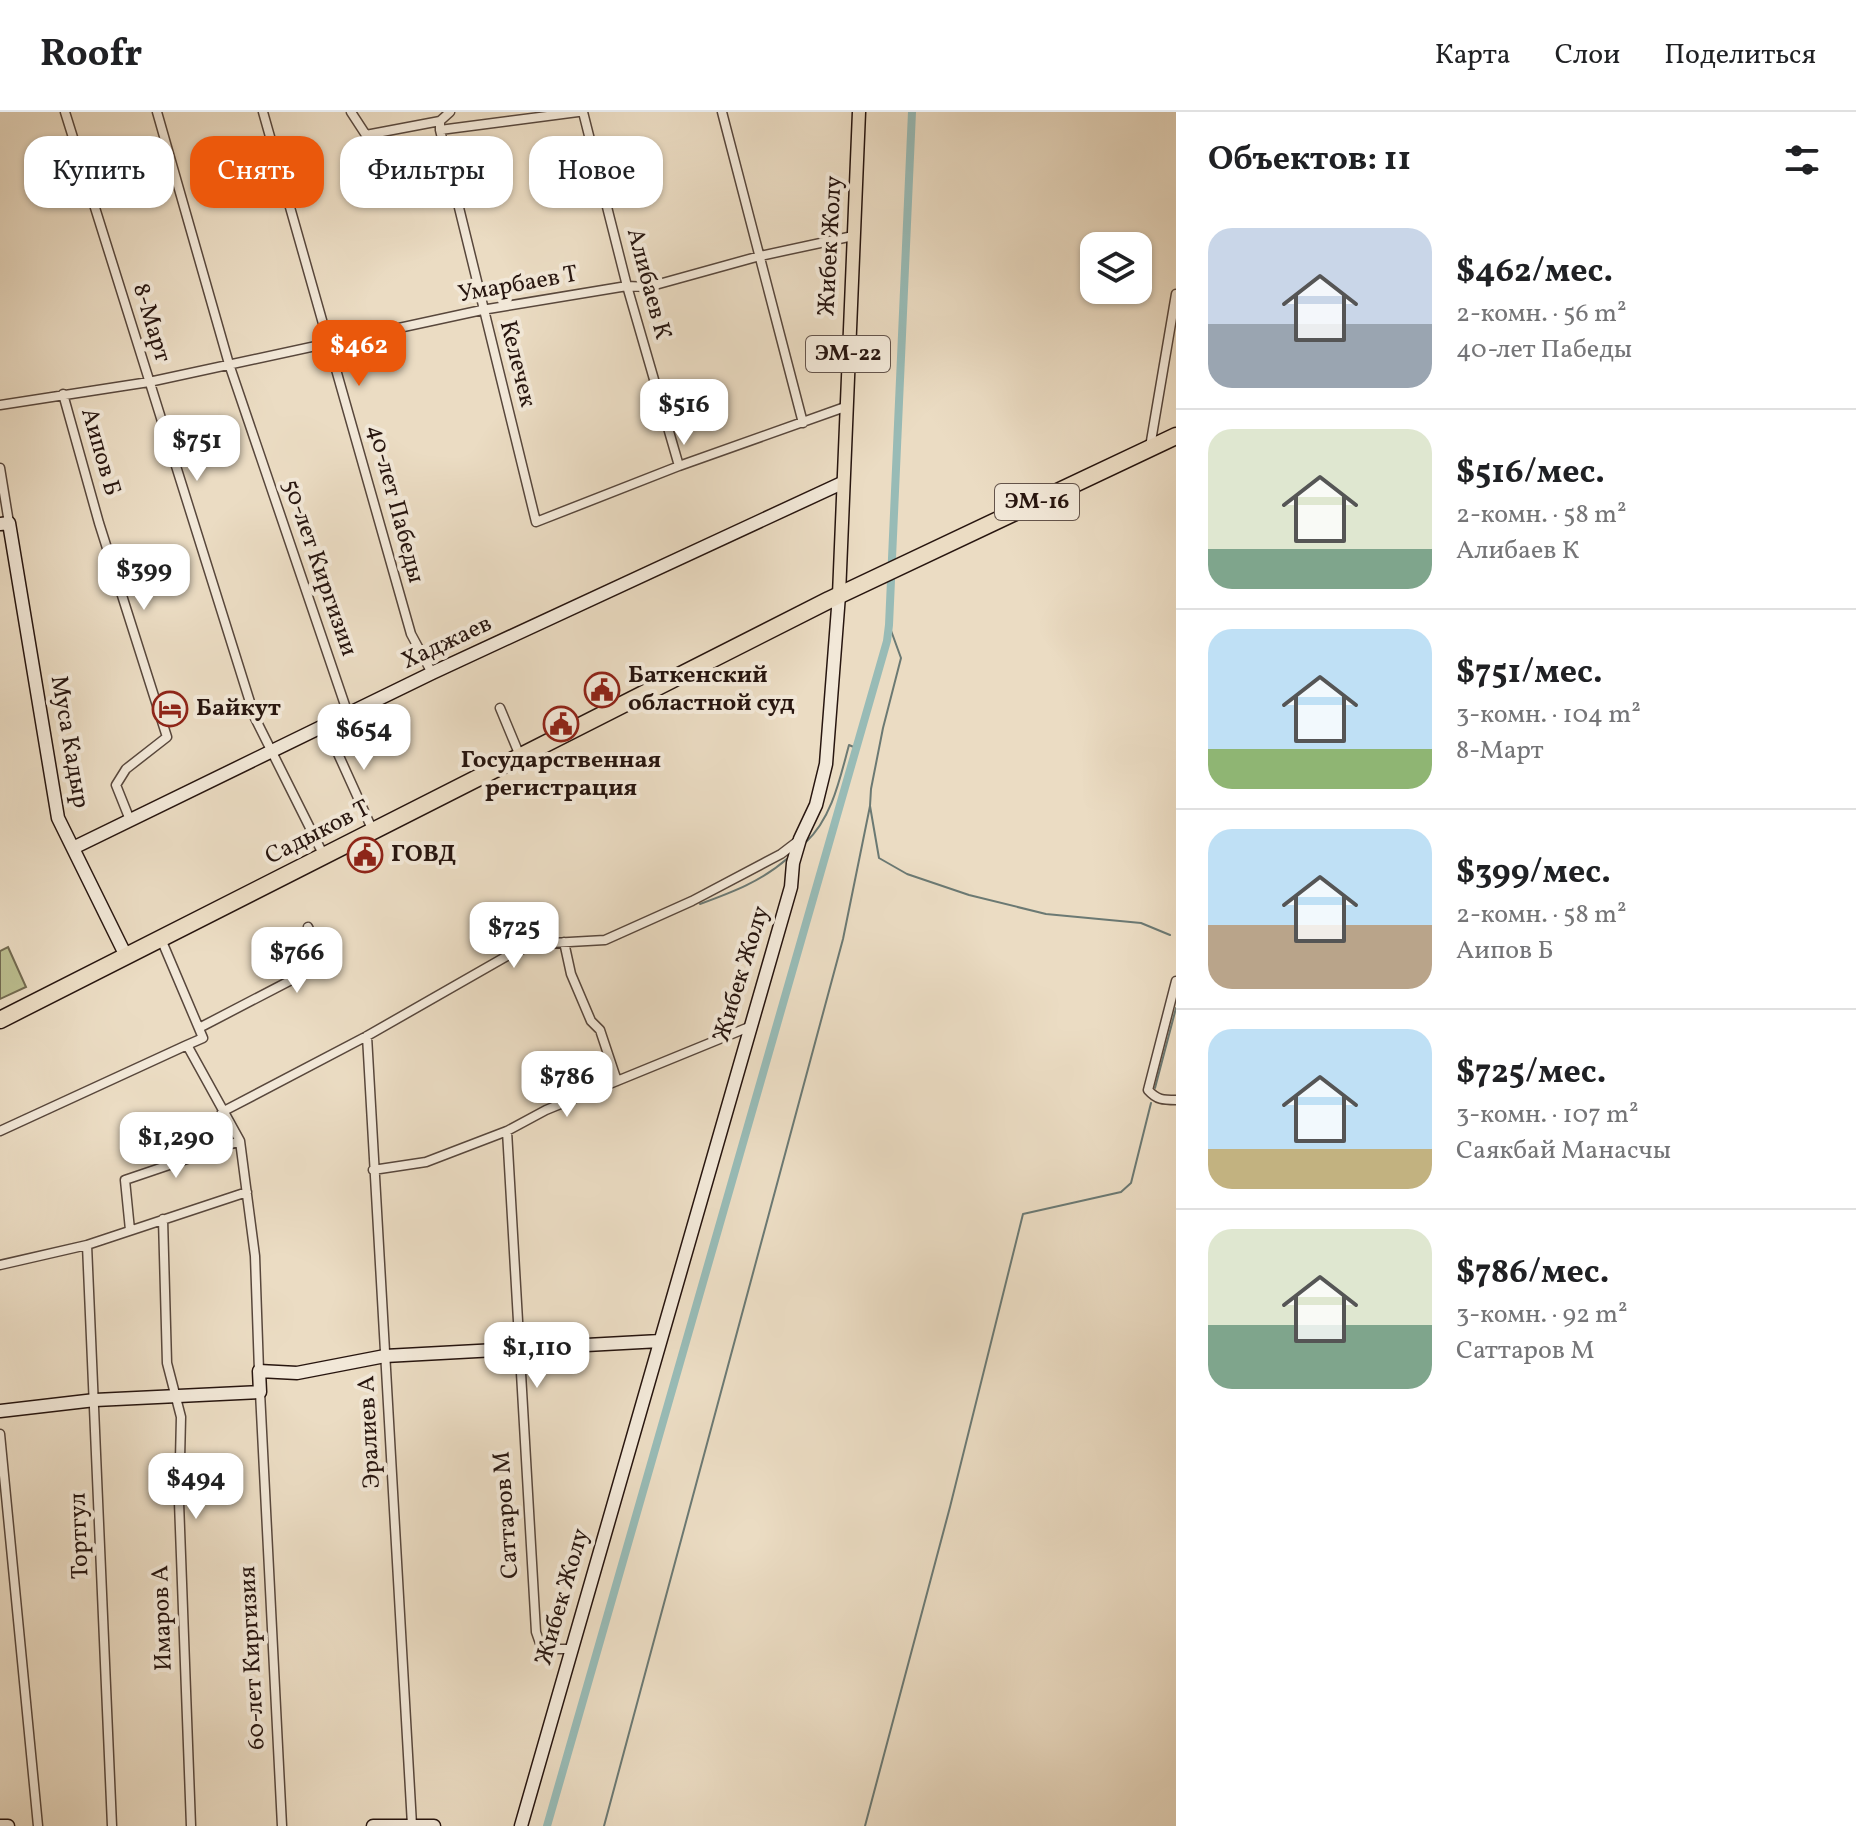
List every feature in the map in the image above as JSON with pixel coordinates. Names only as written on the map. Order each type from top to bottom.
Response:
[{"type":"highway","name":"ЭМ-16","points":[[834,597],[1176,436]]},
{"type":"highway","name":"Садыков Т","points":[[0,1020],[834,597]]},
{"type":"main road","name":"Жибек Жолу","points":[[834,597],[859,112]]},
{"type":"street","name":"8-Март","points":[[65,112],[255,718],[324,857]]},
{"type":"street","name":"50-лет Киргизии","points":[[157,112],[229,364],[348,714]]},
{"type":"street","name":"40-лет Пабеды","points":[[263,112],[411,634],[432,673]]},
{"type":"street","points":[[351,112],[366,135],[580,112]]},
{"type":"street","points":[[440,125],[450,112]]},
{"type":"street","name":"Алибаев К","points":[[580,112],[679,466]]},
{"type":"street","points":[[722,112],[803,423]]},
{"type":"street","name":"Келечек","points":[[440,125],[482,310],[536,522],[679,466]]},
{"type":"street","name":"Умарбаев Т","points":[[0,405],[149,382],[482,310],[627,286],[648,287],[760,256],[853,236]]},
{"type":"street","points":[[1149,449],[1176,294]]},
{"type":"street","name":"Аипов Б","points":[[63,394],[99,523],[167,737],[126,769],[116,785],[130,820]]},
{"type":"street","points":[[679,466],[845,407]]},
{"type":"street","points":[[0,468],[5,524]]},
{"type":"street","name":"Хаджаев","points":[[73,848],[432,673],[842,483]]},
{"type":"street","name":"Муса Кадыр","points":[[5,524],[58,818],[126,956]]},
{"type":"street","name":"Жибек Жолу","points":[[521,1826],[791,887],[793,863],[816,805],[826,764],[834,597]]},
{"type":"street","points":[[500,708],[520,757]]},
{"type":"street","points":[[325,725],[374,832]]},
{"type":"street","points":[[222,1112],[367,1036],[507,956],[534,944],[605,940],[692,901],[781,854],[800,839]]},
{"type":"street","points":[[199,1028],[324,963],[308,927]]},
{"type":"street","points":[[0,1131],[203,1038],[161,939]]},
{"type":"street","points":[[564,942],[571,974],[591,1021],[600,1030],[617,1081]]},
{"type":"street","points":[[1176,981],[1148,1090],[1162,1100],[1176,1100]]},
{"type":"street","points":[[373,1170],[426,1162],[507,1131],[546,1110],[749,1027]]},
{"type":"street","name":"Эралиев А","points":[[367,1036],[412,1825]]},
{"type":"street","points":[[0,1411],[95,1400],[260,1392],[255,1256],[240,1141],[187,1045]]},
{"type":"street","name":"Саттаров М","points":[[507,1131],[536,1632],[542,1649],[570,1649]]},
{"type":"street","points":[[130,1230],[125,1180],[240,1141]]},
{"type":"street","points":[[0,1265],[87,1245],[247,1192]]},
{"type":"street","name":"Имаров А","points":[[163,1219],[167,1363],[181,1417],[179,1502],[191,1826]]},
{"type":"street","name":"Тортгул","points":[[87,1245],[112,1826]]},
{"type":"street","points":[[259,1371],[297,1373],[385,1356],[660,1341]]},
{"type":"street","name":"60-лет Киргизия","points":[[260,1392],[282,1826]]},
{"type":"street","points":[[0,1434],[38,1826]]},
{"type":"street","points":[[0,1826],[8,1826]]},
{"type":"street","points":[[373,1826],[434,1826]]},
{"type":"green space","points":[[8,947],[26,987],[0,999],[0,951]]},
{"type":"waterway","points":[[547,1826],[887,641],[912,112]]},
{"type":"waterway","points":[[889,625],[901,658],[871,789],[870,806],[879,858],[907,874],[969,895],[1046,914],[1141,923],[1170,935]]},
{"type":"waterway","points":[[806,842],[829,809],[849,745],[856,748]]},
{"type":"waterway","points":[[604,1826],[843,939],[870,806]]},
{"type":"waterway","points":[[700,904],[757,879],[788,858]]},
{"type":"waterway","points":[[1155,1088],[1176,1008]]},
{"type":"waterway","points":[[865,1826],[950,1507],[1023,1214],[1121,1192],[1131,1183],[1151,1103]]},
{"type":"place","name":"Баткенский областной суд","points":[[602,690]]},
{"type":"place","name":"Байкут","points":[[170,709]]},
{"type":"place","name":"Государственная регистрация","points":[[561,724]]},
{"type":"place","name":"ГОВД","points":[[365,855]]}]
